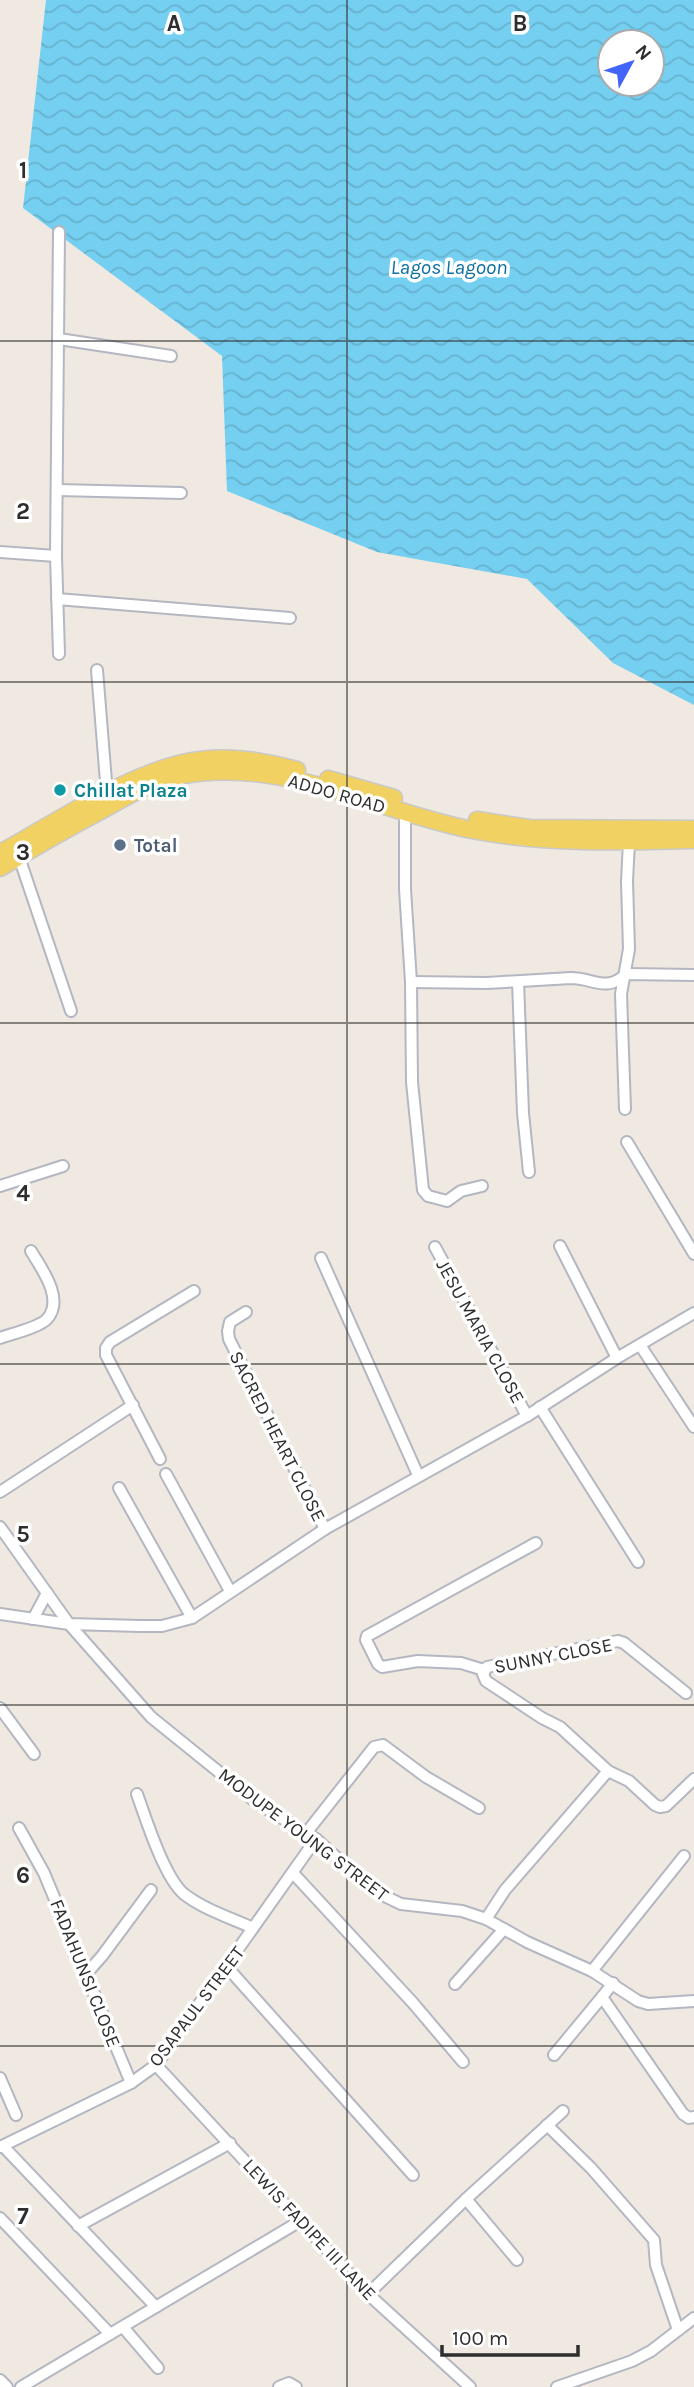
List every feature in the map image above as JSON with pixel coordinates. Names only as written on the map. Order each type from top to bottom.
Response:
[{"type":"main road","name":"ADDO ROAD","points":[[0,853],[141,776],[199,760],[241,759],[285,767],[479,821],[530,828],[694,829]]},
{"type":"main road","name":"ADDO ROAD","points":[[0,868],[136,791],[176,776],[218,770],[238,770],[285,778],[448,824],[506,836],[629,842],[694,840]]},
{"type":"street","points":[[59,232],[56,555],[60,654]]},
{"type":"street","points":[[59,339],[171,356]]},
{"type":"street","points":[[58,490],[181,493]]},
{"type":"street","points":[[0,552],[56,555]]},
{"type":"street","points":[[57,599],[290,618]]},
{"type":"street","points":[[97,670],[107,794]]},
{"type":"street","points":[[405,811],[412,1082],[423,1190],[424,1194],[447,1200],[461,1191],[482,1186]]},
{"type":"street","points":[[625,1109],[621,993],[629,949],[629,842]]},
{"type":"street","points":[[19,857],[71,1011]]},
{"type":"street","points":[[411,982],[518,982],[582,978],[605,985],[621,979],[626,974],[694,975]]},
{"type":"street","points":[[518,982],[523,1113],[529,1172]]},
{"type":"street","points":[[627,1142],[694,1254]]},
{"type":"street","points":[[0,1185],[64,1166]]},
{"type":"street","points":[[560,1246],[617,1358]]},
{"type":"street","name":"JESU MARIA CLOSE","points":[[435,1247],[527,1416]]},
{"type":"street","points":[[0,1338],[40,1323],[50,1314],[51,1290],[31,1251]]},
{"type":"street","points":[[321,1258],[418,1475]]},
{"type":"street","points":[[160,1459],[107,1355],[106,1348],[110,1342],[194,1291]]},
{"type":"street","name":"SACRED HEART CLOSE","points":[[246,1312],[230,1322],[229,1339],[325,1529]]},
{"type":"street","points":[[0,1614],[69,1624],[162,1626],[192,1618],[325,1529],[527,1416],[617,1358],[694,1313]]},
{"type":"street","points":[[640,1345],[694,1427]]},
{"type":"street","points":[[0,1492],[132,1405]]},
{"type":"street","points":[[540,1407],[638,1562]]},
{"type":"street","points":[[166,1474],[230,1591]]},
{"type":"street","points":[[119,1488],[192,1618]]},
{"type":"street","name":"MODUPE YOUNG STREET","points":[[0,1527],[69,1624],[151,1717],[256,1802],[311,1836],[374,1891],[401,1904],[462,1912],[486,1919],[527,1942],[592,1970],[638,2001],[648,2004],[694,2001]]},
{"type":"street","points":[[484,1670],[461,1663],[418,1661],[382,1667],[378,1664],[366,1636],[536,1543]]},
{"type":"street","points":[[33,1619],[47,1592]]},
{"type":"street","name":"SUNNY CLOSE","points":[[686,1693],[618,1641],[487,1667],[483,1674],[486,1681],[560,1727],[608,1771],[629,1781],[660,1807],[676,1798],[694,1779]]},
{"type":"street","points":[[0,1708],[34,1754]]},
{"type":"street","name":"OSAPAUL STREET","points":[[1,2147],[131,2083],[156,2065],[293,1873],[311,1836],[340,1788],[374,1747],[383,1745],[426,1777],[479,1808]]},
{"type":"street","points":[[486,1919],[506,1890],[608,1771]]},
{"type":"street","points":[[137,1794],[169,1874],[180,1890],[205,1906],[253,1928]]},
{"type":"street","name":"FADAHUNSI CLOSE","points":[[19,1828],[44,1872],[131,2083]]},
{"type":"street","points":[[592,1970],[684,1856]]},
{"type":"street","points":[[293,1873],[419,2009],[463,2062]]},
{"type":"street","points":[[86,1973],[103,1956],[151,1890]]},
{"type":"street","points":[[455,1984],[504,1929]]},
{"type":"street","points":[[227,1968],[413,2175]]},
{"type":"street","points":[[554,2055],[613,1983]]},
{"type":"street","points":[[602,1997],[679,2108],[692,2120]]},
{"type":"street","name":"LEWIS FADIPE III LANE","points":[[156,2065],[368,2294],[470,2387]]},
{"type":"street","points":[[0,2078],[16,2115]]},
{"type":"street","points":[[368,2294],[466,2199],[563,2111]]},
{"type":"street","points":[[547,2125],[592,2168],[654,2240],[656,2265],[678,2330]]},
{"type":"street","points":[[78,2225],[230,2143]]},
{"type":"street","points":[[1,2147],[156,2307]]},
{"type":"street","points":[[466,2199],[517,2260]]},
{"type":"street","points":[[0,2218],[110,2334]]},
{"type":"street","points":[[21,2387],[302,2220]]},
{"type":"street","points":[[557,2387],[632,2361],[651,2351],[694,2319]]},
{"type":"street","points":[[123,2327],[158,2368]]},
{"type":"street","points":[[0,2380],[6,2387]]},
{"type":"street","points":[[279,2387],[289,2383],[296,2387]]},
{"type":"water","name":"Lagos Lagoon","points":[[46,0],[694,0],[694,705],[613,663],[527,579],[377,552],[227,491],[222,356],[23,208]]},
{"type":"place","name":"Chillat Plaza","points":[[60,790]]},
{"type":"place","name":"Total","points":[[120,845]]}]
